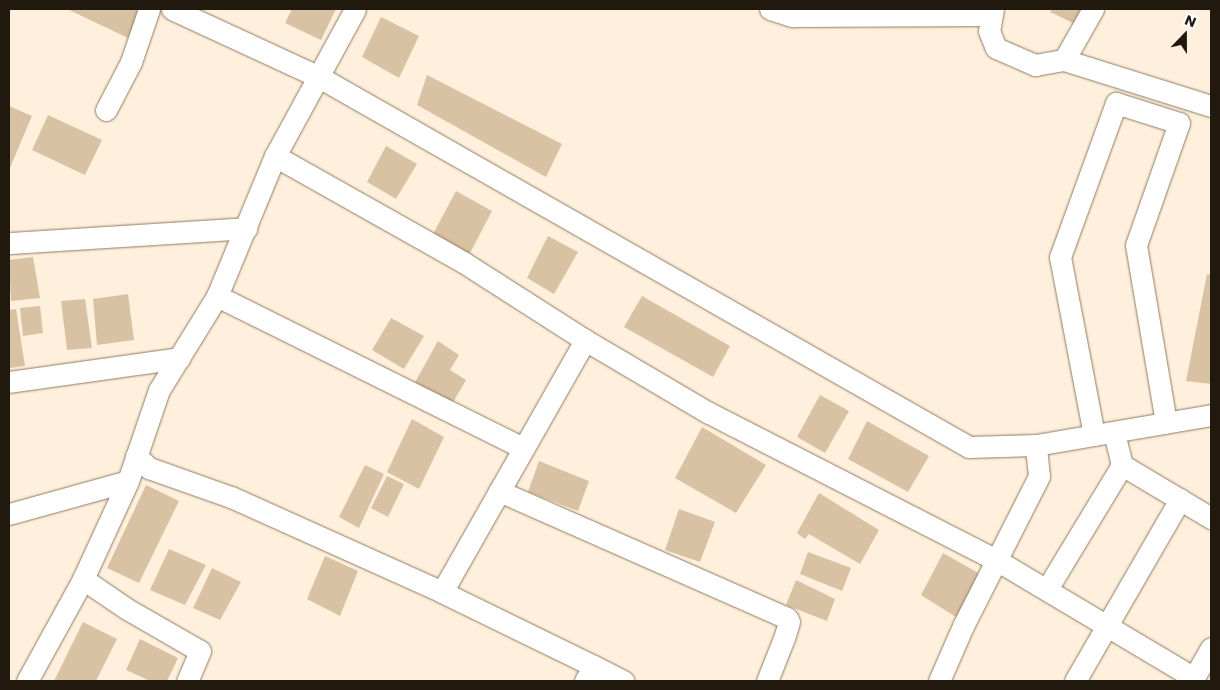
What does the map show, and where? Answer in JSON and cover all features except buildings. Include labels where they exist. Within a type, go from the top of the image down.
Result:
[{"type":"street","points":[[106,110],[131,62],[149,9]]},
{"type":"street","points":[[172,9],[319,77],[969,447],[1036,444],[1211,415]]},
{"type":"street","points":[[28,681],[83,579],[128,481],[159,390],[217,296],[247,228],[275,156],[355,9]]},
{"type":"street","points":[[770,9],[792,16],[992,12],[990,30],[996,48],[1034,65],[1064,60],[1211,106]]},
{"type":"street","points":[[1064,60],[1094,9]]},
{"type":"street","points":[[1094,435],[1060,257],[1116,104],[1179,124],[1136,245],[1166,422]]},
{"type":"street","points":[[275,156],[463,262],[586,340],[708,413],[998,561],[1193,679],[1211,648]]},
{"type":"street","points":[[9,243],[247,228]]},
{"type":"street","points":[[217,296],[523,448]]},
{"type":"street","points":[[442,592],[586,340]]},
{"type":"street","points":[[9,382],[179,358]]},
{"type":"street","points":[[1047,589],[1122,465],[1114,432]]},
{"type":"street","points":[[940,681],[963,626],[998,561],[1039,476],[1036,444]]},
{"type":"street","points":[[136,456],[148,468],[231,497],[442,592],[589,673],[623,681]]},
{"type":"street","points":[[1122,465],[1211,518]]},
{"type":"street","points":[[9,514],[128,481]]},
{"type":"street","points":[[499,491],[787,618],[789,622],[784,638],[767,681]]},
{"type":"street","points":[[1075,681],[1180,499]]},
{"type":"street","points":[[83,579],[127,609],[200,651],[187,681]]}]
